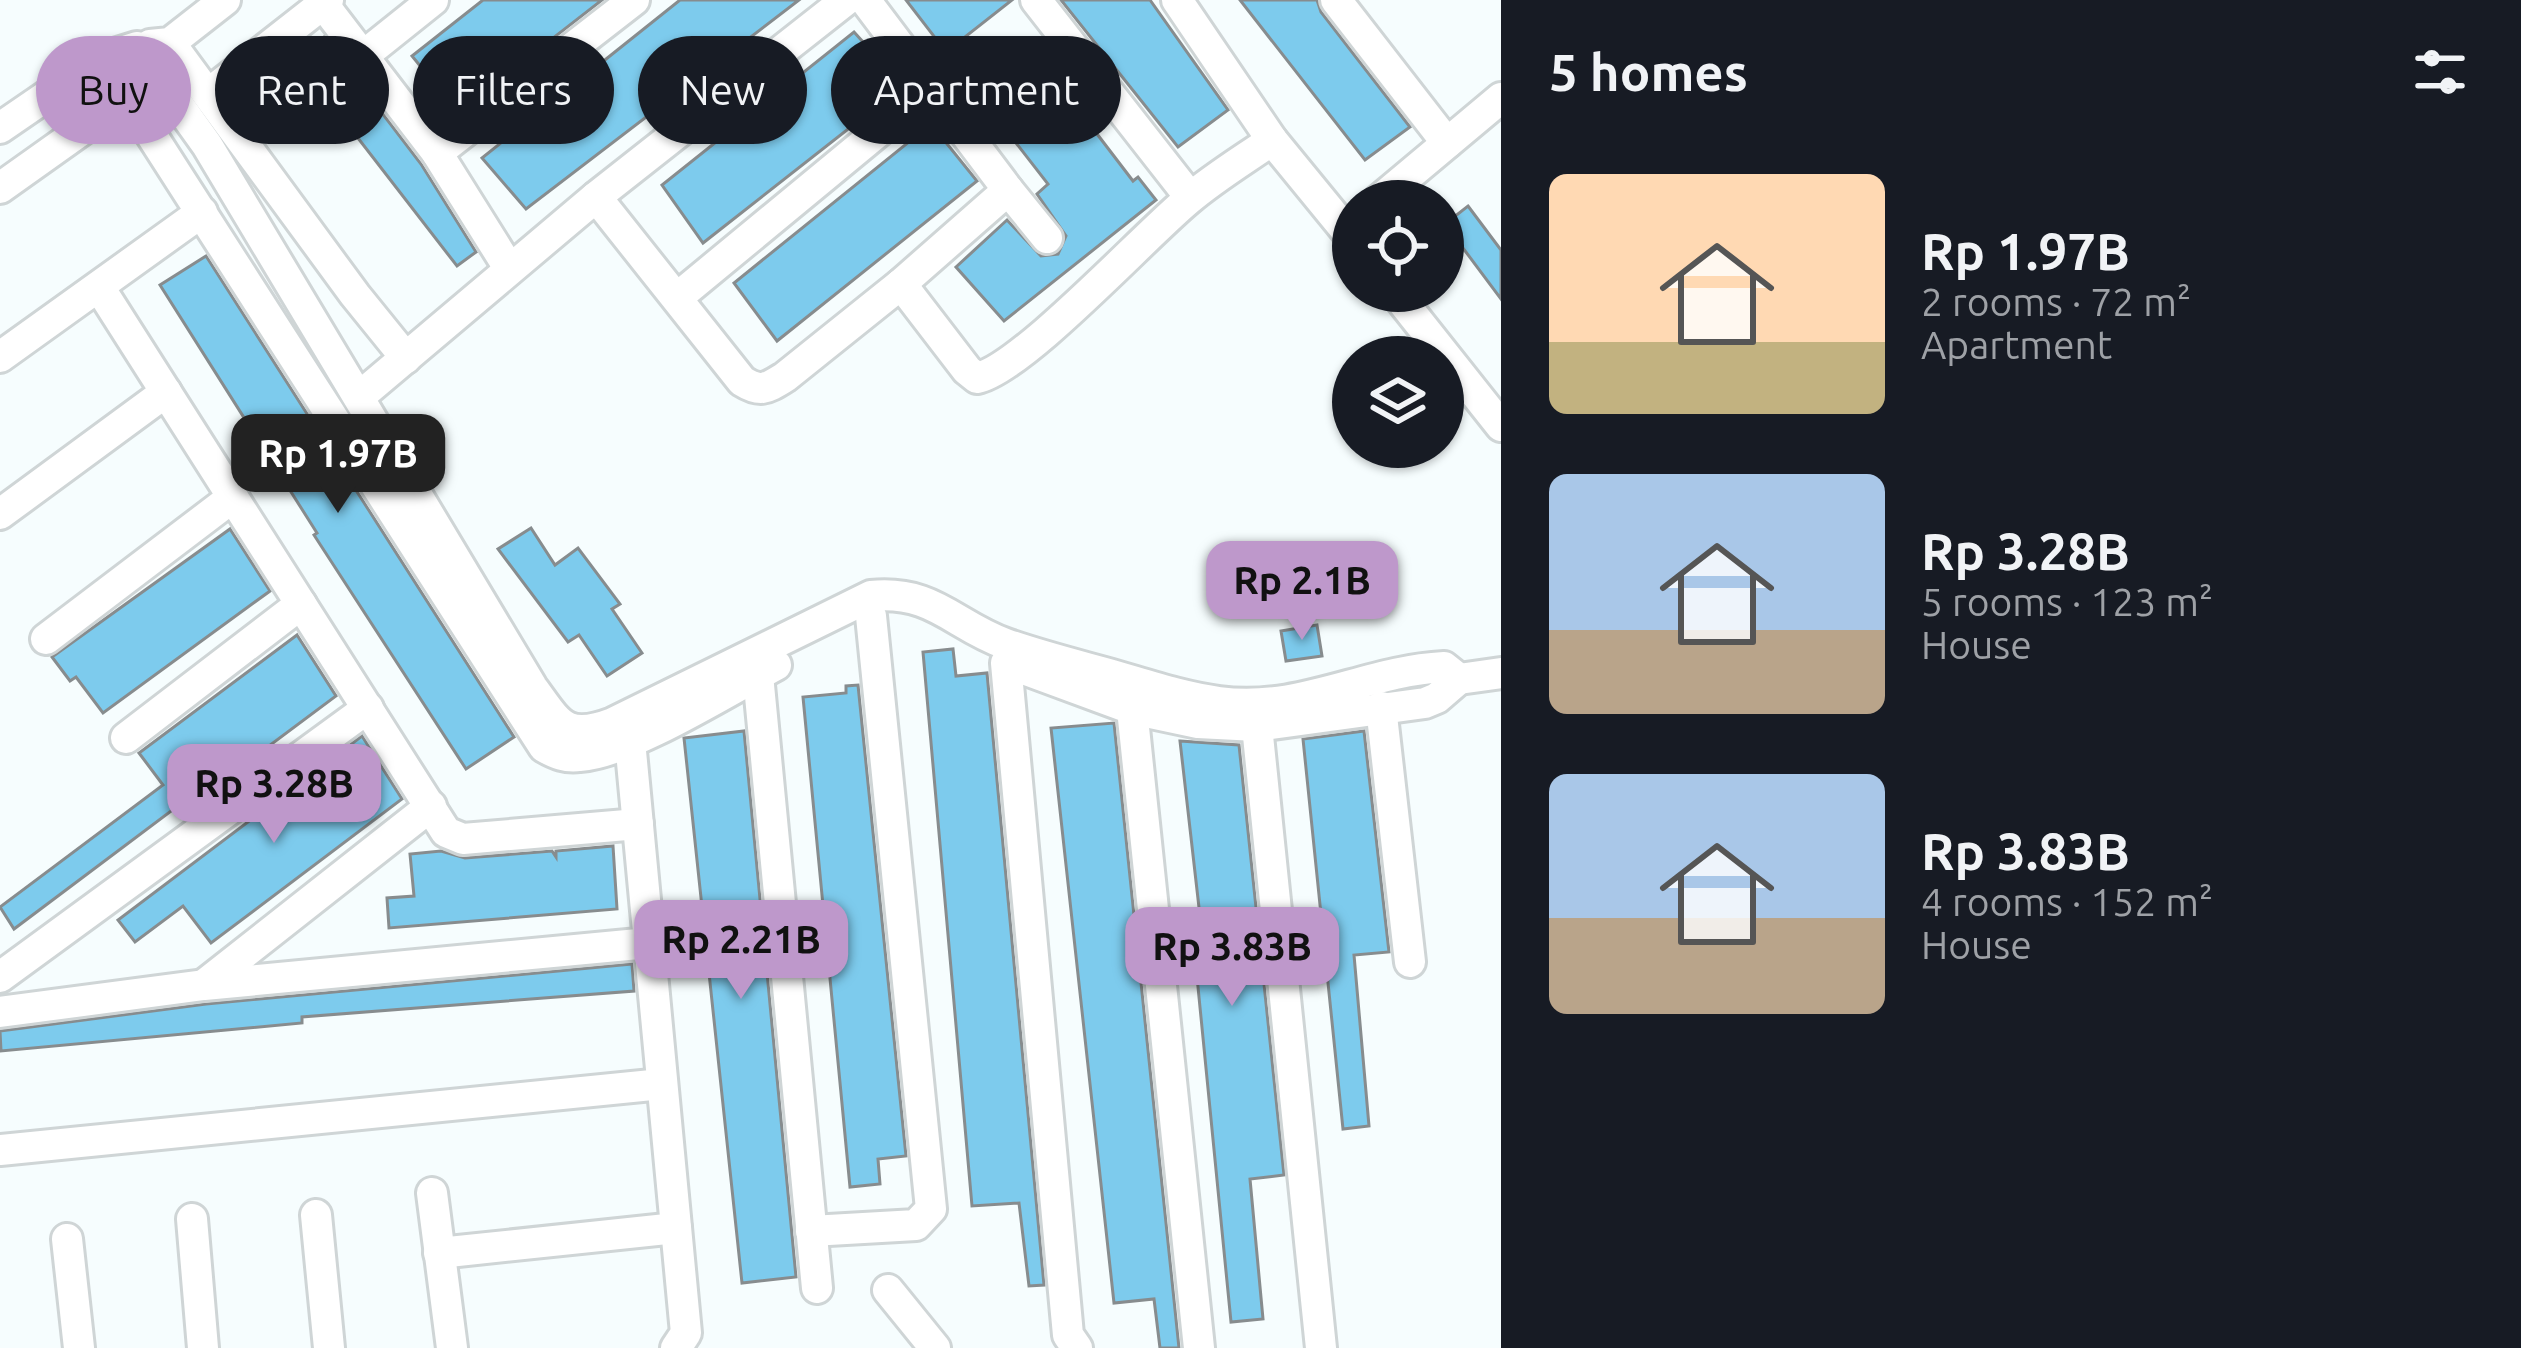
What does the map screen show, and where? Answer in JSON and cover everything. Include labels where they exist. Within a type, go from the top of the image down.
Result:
[{"type":"street","points":[[179,36],[225,0]]},
{"type":"street","points":[[388,36],[433,0]]},
{"type":"street","points":[[437,153],[634,0]]},
{"type":"street","points":[[359,397],[596,197],[846,0]]},
{"type":"street","points":[[865,0],[892,36]]},
{"type":"street","points":[[1036,0],[1190,197]]},
{"type":"street","points":[[1177,0],[1272,140],[1332,209]]},
{"type":"street","points":[[1336,0],[1447,143]]},
{"type":"street","points":[[208,94],[325,2],[349,36]]},
{"type":"street","points":[[191,71],[406,358]]},
{"type":"street","points":[[389,90],[437,153],[509,268]]},
{"type":"street","points":[[1403,180],[1501,98]]},
{"type":"street","points":[[0,128],[36,103]]},
{"type":"street","points":[[191,124],[532,687],[554,718],[571,730],[594,730],[613,723],[871,596],[900,593],[932,604],[999,642],[1217,702],[1268,706],[1336,693],[1414,669],[1444,667],[1459,679]]},
{"type":"street","points":[[901,284],[967,370],[977,378],[990,375],[1025,349],[1190,197],[1272,140]]},
{"type":"street","points":[[0,188],[62,144]]},
{"type":"street","points":[[158,144],[544,747],[556,754],[586,756],[630,741],[871,616],[901,614],[1006,663],[1168,720],[1257,727],[1425,703],[1459,679],[1501,673]]},
{"type":"street","points":[[678,298],[864,144]]},
{"type":"street","points":[[973,144],[1047,238]]},
{"type":"street","points":[[596,197],[742,381],[755,390],[766,389],[901,284],[1008,190]]},
{"type":"street","points":[[0,357],[202,212]]},
{"type":"street","points":[[99,287],[446,832],[458,839],[638,824]]},
{"type":"street","points":[[1411,312],[1501,427]]},
{"type":"street","points":[[0,514],[166,392]]},
{"type":"street","points":[[46,639],[233,497]]},
{"type":"street","points":[[126,738],[301,604]]},
{"type":"street","points":[[812,1231],[916,1225],[931,1209],[871,616]]},
{"type":"street","points":[[1006,663],[1068,1335],[1077,1348]]},
{"type":"street","points":[[758,675],[817,1288]]},
{"type":"street","points":[[1381,707],[1410,962]]},
{"type":"street","points":[[0,977],[368,708]]},
{"type":"street","points":[[1132,709],[1199,1348]]},
{"type":"street","points":[[1257,727],[1321,1348]]},
{"type":"street","points":[[630,741],[686,1333],[676,1348]]},
{"type":"street","points":[[204,985],[431,806]]},
{"type":"street","points":[[0,1012],[204,985],[650,944]]},
{"type":"street","points":[[0,1150],[662,1084]]},
{"type":"street","points":[[432,1193],[452,1348]]},
{"type":"street","points":[[316,1215],[329,1348]]},
{"type":"street","points":[[192,1219],[203,1348]]},
{"type":"street","points":[[440,1253],[676,1228]]},
{"type":"street","points":[[68,1239],[79,1348]]},
{"type":"street","points":[[888,1290],[935,1348]]},
{"type":"building","points":[[483,0],[602,0],[556,36],[437,36]]},
{"type":"building","points":[[680,0],[799,0],[752,36],[638,36],[638,123],[614,142],[614,53]]},
{"type":"building","points":[[906,0],[1012,0],[966,36],[934,36]]},
{"type":"building","points":[[1061,0],[1150,0],[1228,110],[1178,147],[1121,75],[1121,36],[1090,36]]},
{"type":"building","points":[[1240,0],[1317,0],[1321,12],[1410,127],[1365,160]]},
{"type":"building","points":[[831,50],[831,143],[703,243],[662,185],[713,144],[807,144],[807,69]]},
{"type":"building","points":[[389,122],[476,252],[457,266],[363,144],[389,144]]},
{"type":"building","points":[[500,144],[611,144],[526,209],[482,158]]},
{"type":"building","points":[[906,144],[947,144],[977,181],[777,341],[734,283]]},
{"type":"building","points":[[1017,144],[1105,144],[1133,181],[1138,177],[1156,200],[1004,321],[956,267],[1007,220],[1041,256],[1058,254],[1066,236],[1037,194],[1048,184]]},
{"type":"building","points":[[1468,206],[1501,250],[1501,299],[1464,249],[1464,209]]},
{"type":"building","points":[[206,256],[514,737],[466,769],[160,285]]},
{"type":"building","points":[[531,528],[555,565],[578,548],[620,604],[612,609],[642,653],[607,676],[579,635],[568,642],[498,549]]},
{"type":"building","points":[[230,529],[270,591],[103,713],[76,677],[70,681],[52,657]]},
{"type":"building","points":[[1317,625],[1322,656],[1286,661],[1281,631]]},
{"type":"building","points":[[297,635],[336,696],[187,807],[183,802],[14,929],[0,907],[163,785],[139,753]]},
{"type":"building","points":[[953,649],[956,676],[987,673],[1044,1285],[1029,1286],[1019,1203],[972,1206],[923,652]]},
{"type":"building","points":[[858,685],[906,1156],[878,1159],[880,1184],[850,1187],[803,697],[846,693],[846,686]]},
{"type":"building","points":[[1114,723],[1179,1348],[1160,1348],[1154,1299],[1114,1303],[1051,728]]},
{"type":"building","points":[[744,731],[796,1277],[742,1283],[684,738]]},
{"type":"building","points":[[1364,731],[1389,952],[1354,955],[1369,1126],[1343,1129],[1303,739]]},
{"type":"building","points":[[362,736],[402,799],[211,943],[183,906],[135,942],[118,920]]},
{"type":"building","points":[[1180,741],[1239,745],[1284,1175],[1250,1179],[1263,1319],[1231,1322],[1192,926],[1201,925]]},
{"type":"building","points":[[613,846],[617,909],[389,928],[387,898],[414,896],[410,854],[441,851],[465,858],[552,851],[556,857],[556,851]]},
{"type":"building","points":[[632,964],[634,991],[302,1017],[302,1023],[1,1051],[0,1031],[206,1004]]}]
